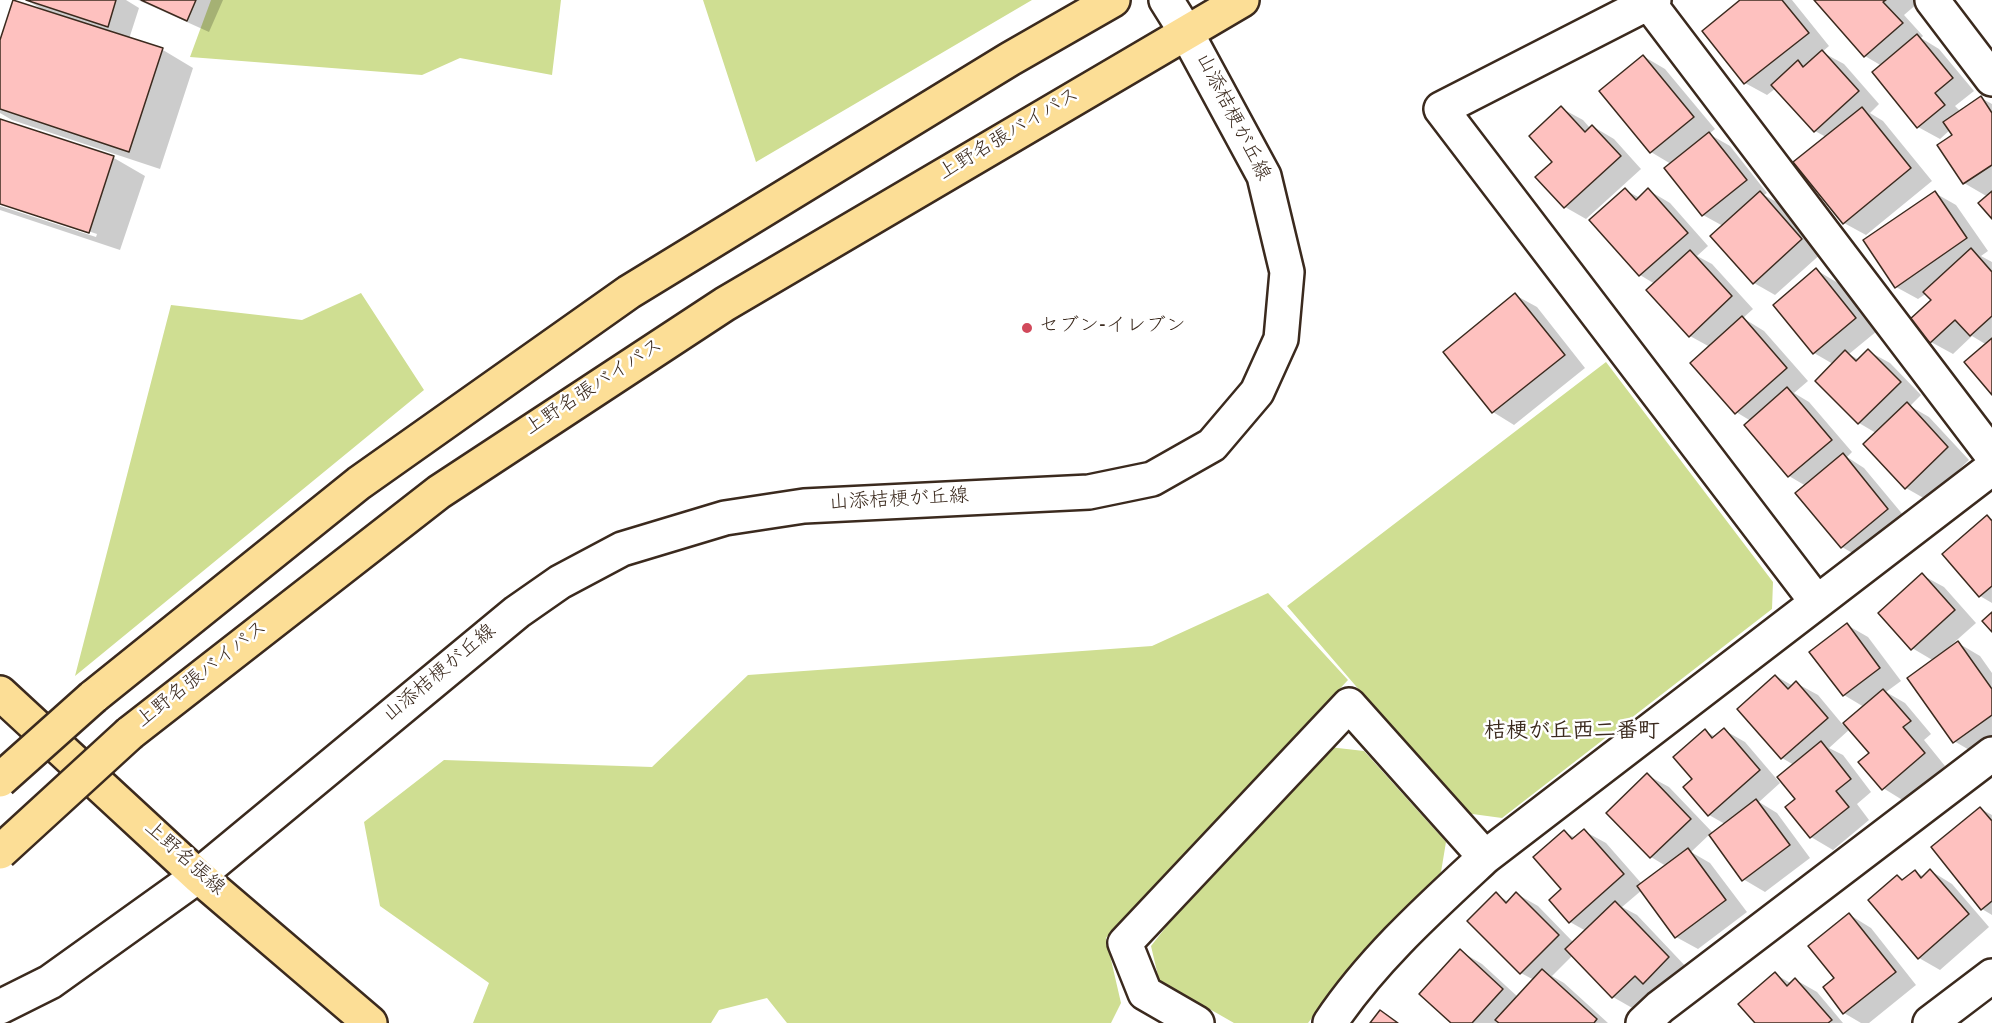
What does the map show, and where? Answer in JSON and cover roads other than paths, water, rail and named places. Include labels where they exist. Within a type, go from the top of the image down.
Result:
[{"type":"main road","points":[[0,780],[93,697],[359,483],[629,292],[1010,58],[1113,0]]},
{"type":"main road","name":"上野名張バイパス","points":[[0,852],[129,733],[449,486],[725,304],[1242,0]]},
{"type":"main road","name":"上野名張線","points":[[0,693],[198,876],[370,1023]]},
{"type":"street","name":"山添桔梗が丘線","points":[[0,1007],[50,982],[198,876],[517,612],[560,582],[622,549],[725,518],[804,506],[1089,492],[1152,479],[1212,445],[1257,392],[1281,339],[1287,272],[1264,176],[1186,32],[1166,0]]},
{"type":"street","points":[[1932,0],[1992,79]]},
{"type":"street","points":[[1816,601],[1440,109],[1651,1],[1992,455]]},
{"type":"street","points":[[1330,1023],[1376,964],[1485,857],[1992,468]]},
{"type":"street","points":[[1197,1023],[1145,993],[1125,943],[1349,705],[1485,857]]},
{"type":"street","points":[[1643,1023],[1660,1007],[1992,754]]},
{"type":"street","points":[[1930,1023],[1992,976]]},
{"type":"place","name":"セブン-イレブン","points":[[1027,328]]},
{"type":"district","name":"桔梗が丘西二番町","points":[[1572,734]]}]
